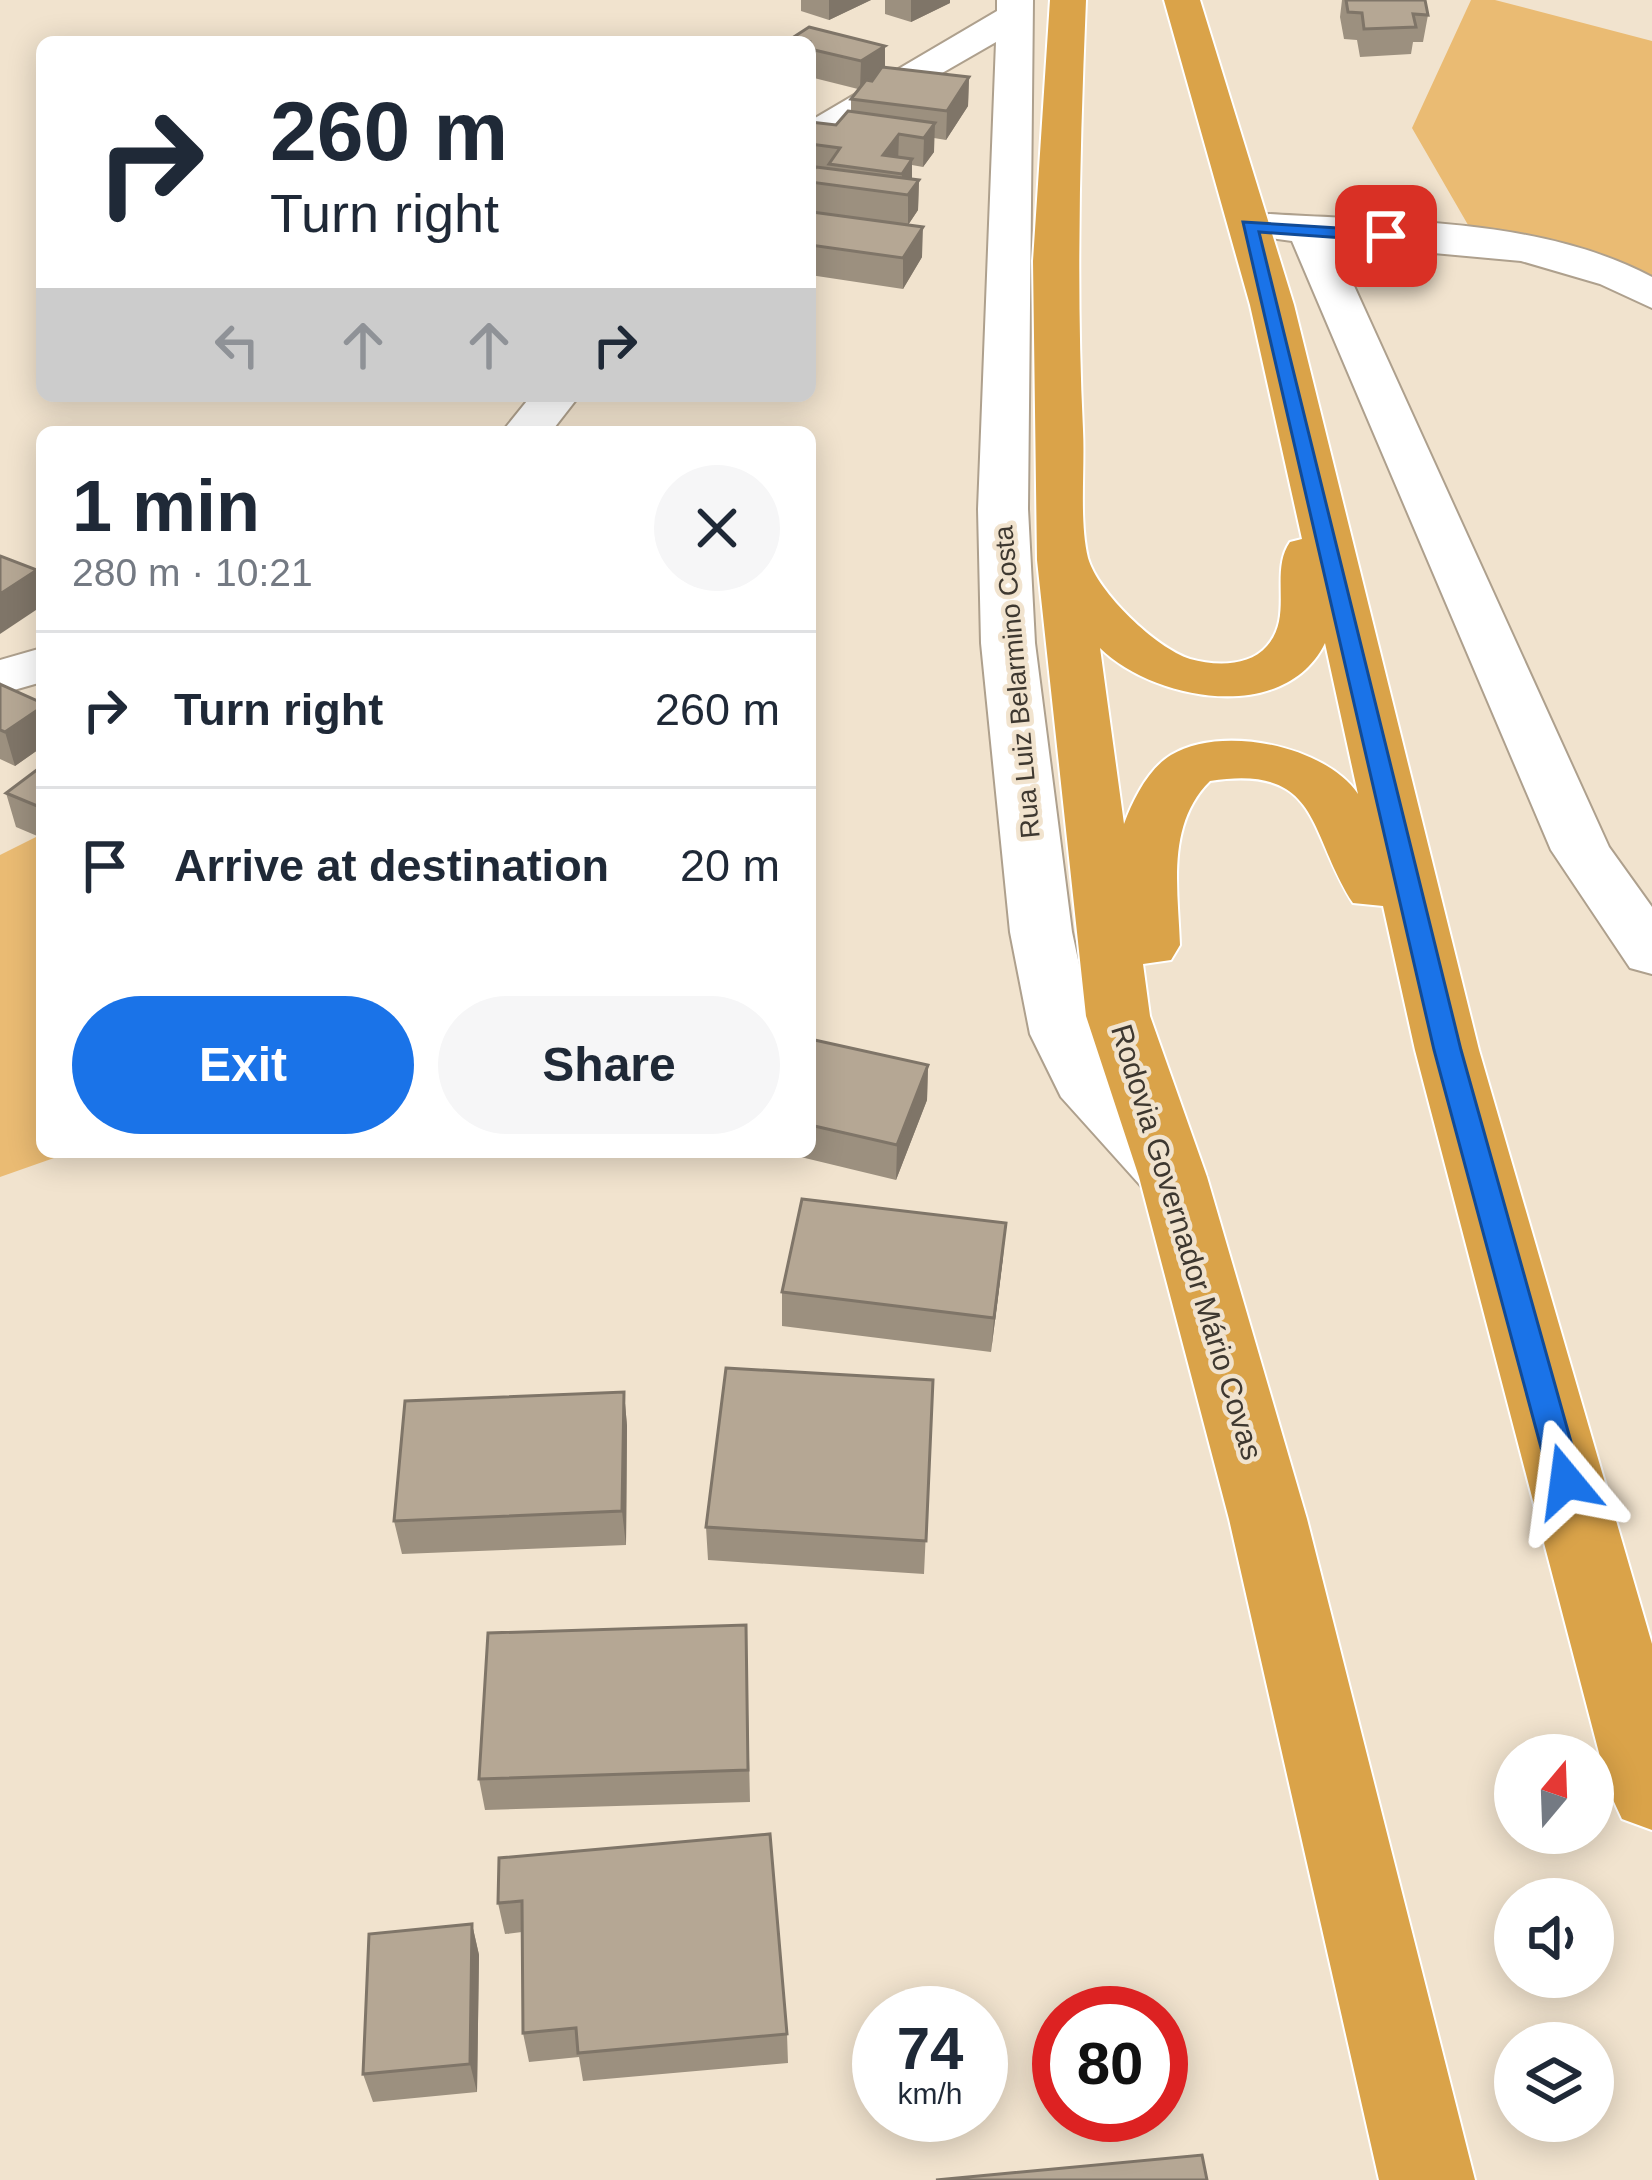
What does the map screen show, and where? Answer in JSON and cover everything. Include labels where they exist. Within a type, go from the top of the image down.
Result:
[{"type":"highway","name":"Rodovia Governador Mário Covas","points":[[1068,0],[1054,261],[1063,560],[1118,1016],[1173,1177],[1268,1519],[1427,2180]]},
{"type":"highway","points":[[1182,0],[1273,305],[1315,503],[1447,1050],[1652,1791]]},
{"type":"highway","points":[[1063,560],[1109,625],[1154,664],[1200,677],[1257,676],[1284,664],[1305,629],[1308,536],[1315,503]]},
{"type":"highway","points":[[1118,1016],[1141,994],[1149,958],[1146,874],[1158,802],[1192,766],[1264,760],[1298,770],[1338,800],[1386,927],[1447,1050]]},
{"type":"street","points":[[816,133],[1014,8]]},
{"type":"street","name":"Rua Luiz Belarmino Costa","points":[[1014,8],[1003,509],[1008,643],[1041,932],[1062,1034],[1084,1081],[1173,1177]]},
{"type":"street","points":[[1249,226],[1531,252],[1593,269],[1652,295]]},
{"type":"street","points":[[1308,230],[1581,850],[1652,953]]},
{"type":"street","points":[[531,426],[551,402]]},
{"type":"street","points":[[0,679],[36,666]]},
{"type":"shaded area","points":[[1471,0],[1495,0],[1652,41],[1652,284],[1475,237],[1412,128]]},
{"type":"shaded area","points":[[36,837],[36,1158],[54,1158],[0,1177],[0,855]]},
{"type":"building","points":[[1346,0],[1425,0],[1428,15],[1413,14],[1416,27],[1364,29],[1362,13],[1348,12]]},
{"type":"building","points":[[809,27],[885,46],[861,61],[816,50],[816,36],[795,36]]},
{"type":"building","points":[[882,67],[969,77],[947,111],[851,99]]},
{"type":"building","points":[[848,111],[935,123],[924,138],[899,134],[883,155],[912,159],[902,174],[829,164],[840,148],[816,145],[816,123],[836,125]]},
{"type":"building","points":[[816,167],[919,180],[908,195],[816,183]]},
{"type":"building","points":[[816,213],[923,227],[903,258],[816,246]]},
{"type":"building","points":[[0,556],[36,570],[36,571],[0,594]]},
{"type":"building","points":[[0,684],[36,700],[36,711],[5,732],[0,730]]},
{"type":"building","points":[[36,770],[36,806],[6,793]]},
{"type":"building","points":[[816,1040],[928,1065],[897,1145],[816,1126]]},
{"type":"building","points":[[802,1199],[1006,1223],[994,1318],[782,1292]]},
{"type":"building","points":[[726,1368],[933,1380],[926,1541],[706,1527]]},
{"type":"building","points":[[624,1392],[622,1511],[394,1521],[405,1401]]},
{"type":"building","points":[[746,1625],[748,1770],[479,1779],[488,1633]]},
{"type":"building","points":[[770,1834],[787,2034],[578,2053],[576,2028],[523,2033],[522,1901],[498,1903],[499,1858]]},
{"type":"building","points":[[472,1924],[470,2064],[363,2074],[369,1934]]},
{"type":"building","points":[[1202,2155],[1207,2180],[936,2180]]},
{"type":"route","points":[[1386,236],[1249,226],[1273,305],[1315,503],[1447,1050],[1566,1481]]}]
